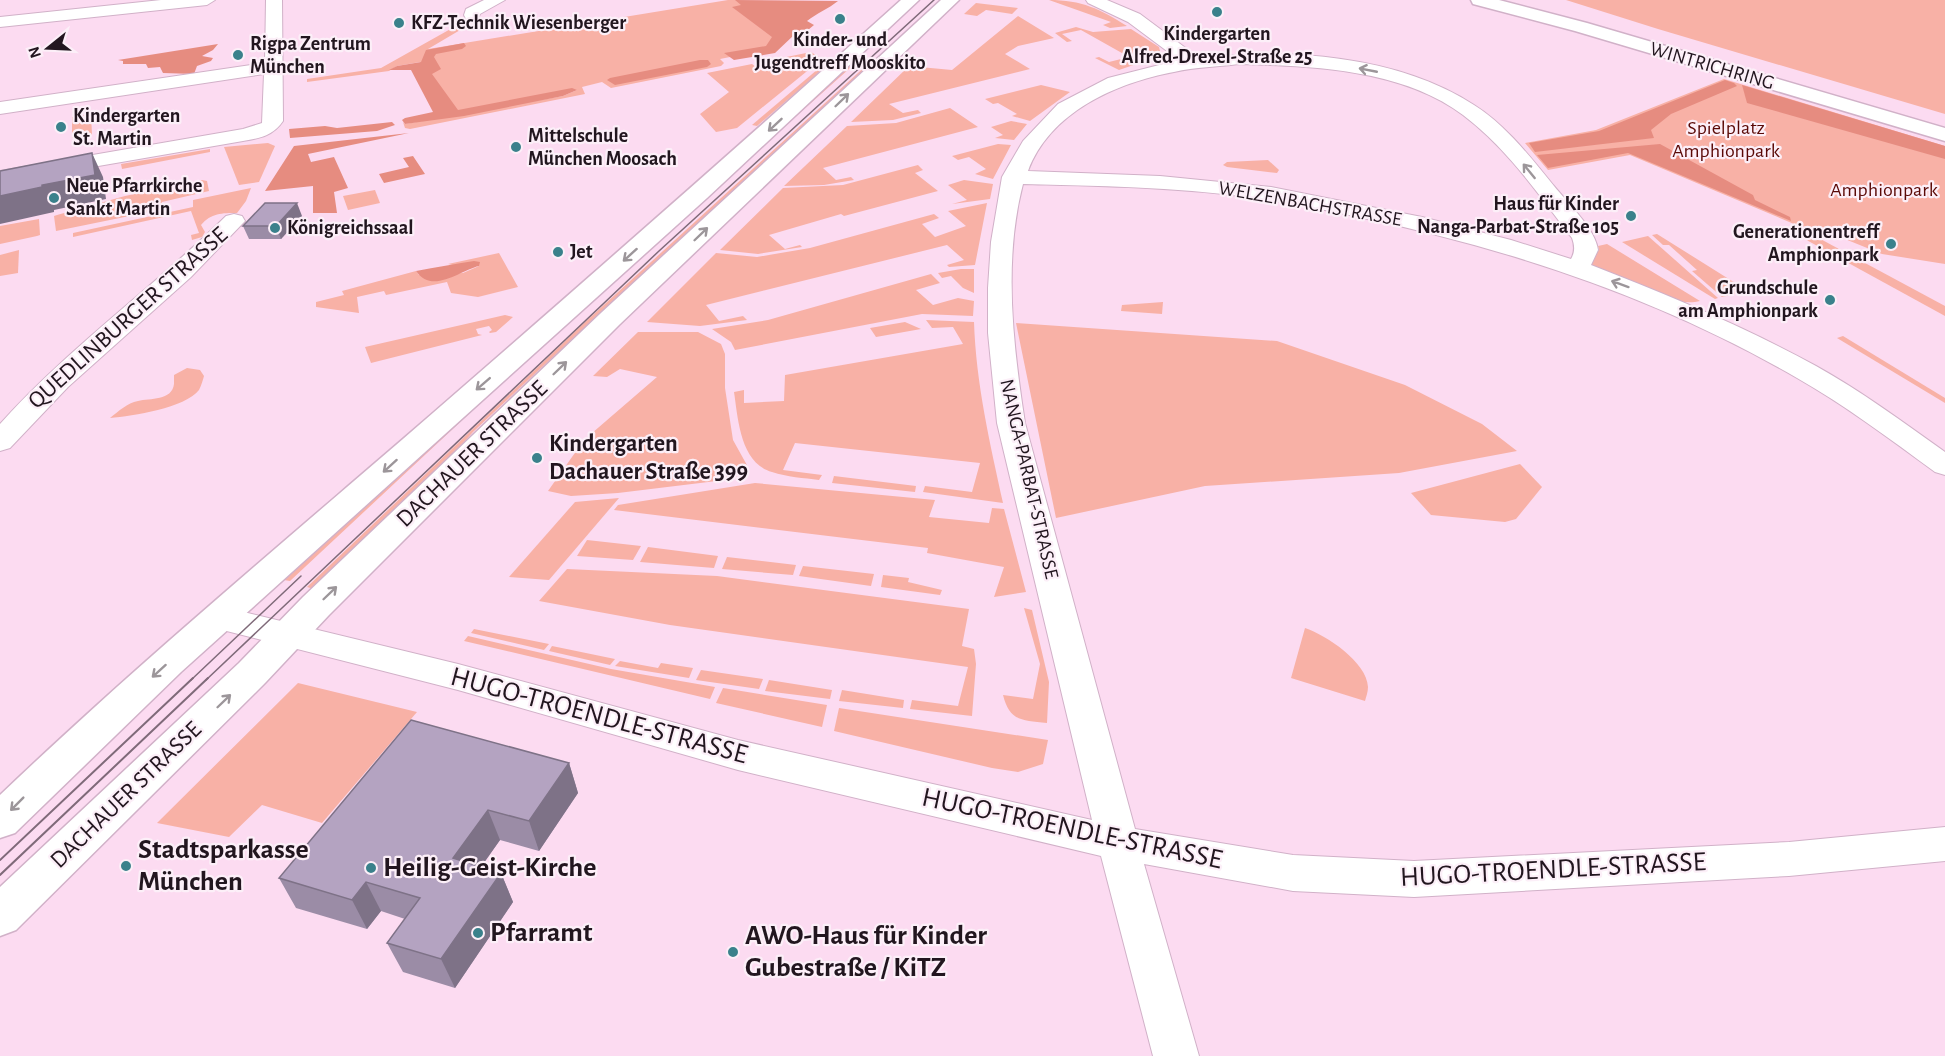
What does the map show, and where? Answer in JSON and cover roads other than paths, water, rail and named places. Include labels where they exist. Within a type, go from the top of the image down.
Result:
[{"type":"main road","name":"DACHAUER STRASSE","points":[[0,821],[90,734],[759,140],[911,0]]},
{"type":"main road","name":"DACHAUER STRASSE","points":[[0,916],[610,319],[951,0]]},
{"type":"main road","name":"WINTRICHRING","points":[[1479,0],[1604,34],[1945,135]]},
{"type":"main road","name":"WINTRICHRING","points":[[1530,0],[1945,124]]},
{"type":"street","points":[[0,22],[207,0]]},
{"type":"street","points":[[0,177],[243,135],[269,127],[273,121],[273,0]]},
{"type":"street","points":[[472,15],[472,12],[497,0]]},
{"type":"street","points":[[1094,0],[1134,18],[1193,62]]},
{"type":"street","name":"NANGA-PARBAT-STRASSE","points":[[1176,1056],[1119,843],[1010,413],[999,320],[1000,268],[1006,206],[1013,177],[1030,144],[1043,128],[1089,94],[1125,77],[1193,62],[1285,60],[1342,65],[1413,82],[1443,95],[1468,110],[1499,138],[1583,237],[1588,247],[1587,254],[1577,268]]},
{"type":"street","points":[[0,108],[272,67]]},
{"type":"street","name":"WELZENBACHSTRASSE","points":[[1013,177],[1147,181],[1250,190],[1425,224],[1577,268],[1664,300],[1795,365],[1873,414],[1945,466]]},
{"type":"street","name":"QUEDLINBURGER STRASSE","points":[[0,442],[24,413],[99,342],[186,269],[234,221]]},
{"type":"street","name":"HUGO-TROENDLE-STRASSE","points":[[219,618],[458,677],[738,755],[1119,843],[1293,873],[1413,879],[1789,859],[1945,844]]},
{"type":"tram line","points":[[206,680],[659,251],[934,0]]},
{"type":"tram line","points":[[191,680],[301,576]]},
{"type":"tram line","points":[[0,860],[193,678]]},
{"type":"tram line","points":[[0,875],[208,678]]},
{"type":"place","name":"Kindergarten Alfred-Drexel-Straße 25","points":[[1217,12]]},
{"type":"place","name":"Kinder- und Jugendtreff Mooskito","points":[[840,19]]},
{"type":"place","name":"KFZ-Technik Wiesenberger","points":[[399,23]]},
{"type":"place","name":"Rigpa Zentrum München","points":[[238,55]]},
{"type":"place","name":"Kindergarten St. Martin","points":[[61,127]]},
{"type":"place","name":"Mittelschule München Moosach","points":[[516,147]]},
{"type":"place","name":"Neue Pfarrkirche Sankt Martin","points":[[54,198]]},
{"type":"place","name":"Haus für Kinder Nanga-Parbat-Straße 105","points":[[1631,216]]},
{"type":"place","name":"Königreichssaal","points":[[275,228]]},
{"type":"place","name":"Generationentreff Amphionpark","points":[[1891,244]]},
{"type":"place","name":"Jet","points":[[558,252]]},
{"type":"place","name":"Grundschule am Amphionpark","points":[[1830,300]]},
{"type":"place","name":"Kindergarten Dachauer Straße 399","points":[[537,458]]},
{"type":"place","name":"Stadtsparkasse München","points":[[126,866]]},
{"type":"place","name":"Heilig-Geist-Kirche","points":[[371,868]]},
{"type":"place","name":"Pfarramt","points":[[478,933]]},
{"type":"place","name":"AWO-Haus für Kinder Gubestraße / KiTZ","points":[[733,952]]},
{"type":"park label","name":"Spielplatz Amphionpark","points":[[1726,140]]},
{"type":"park label","name":"Amphionpark","points":[[1884,190]]}]
